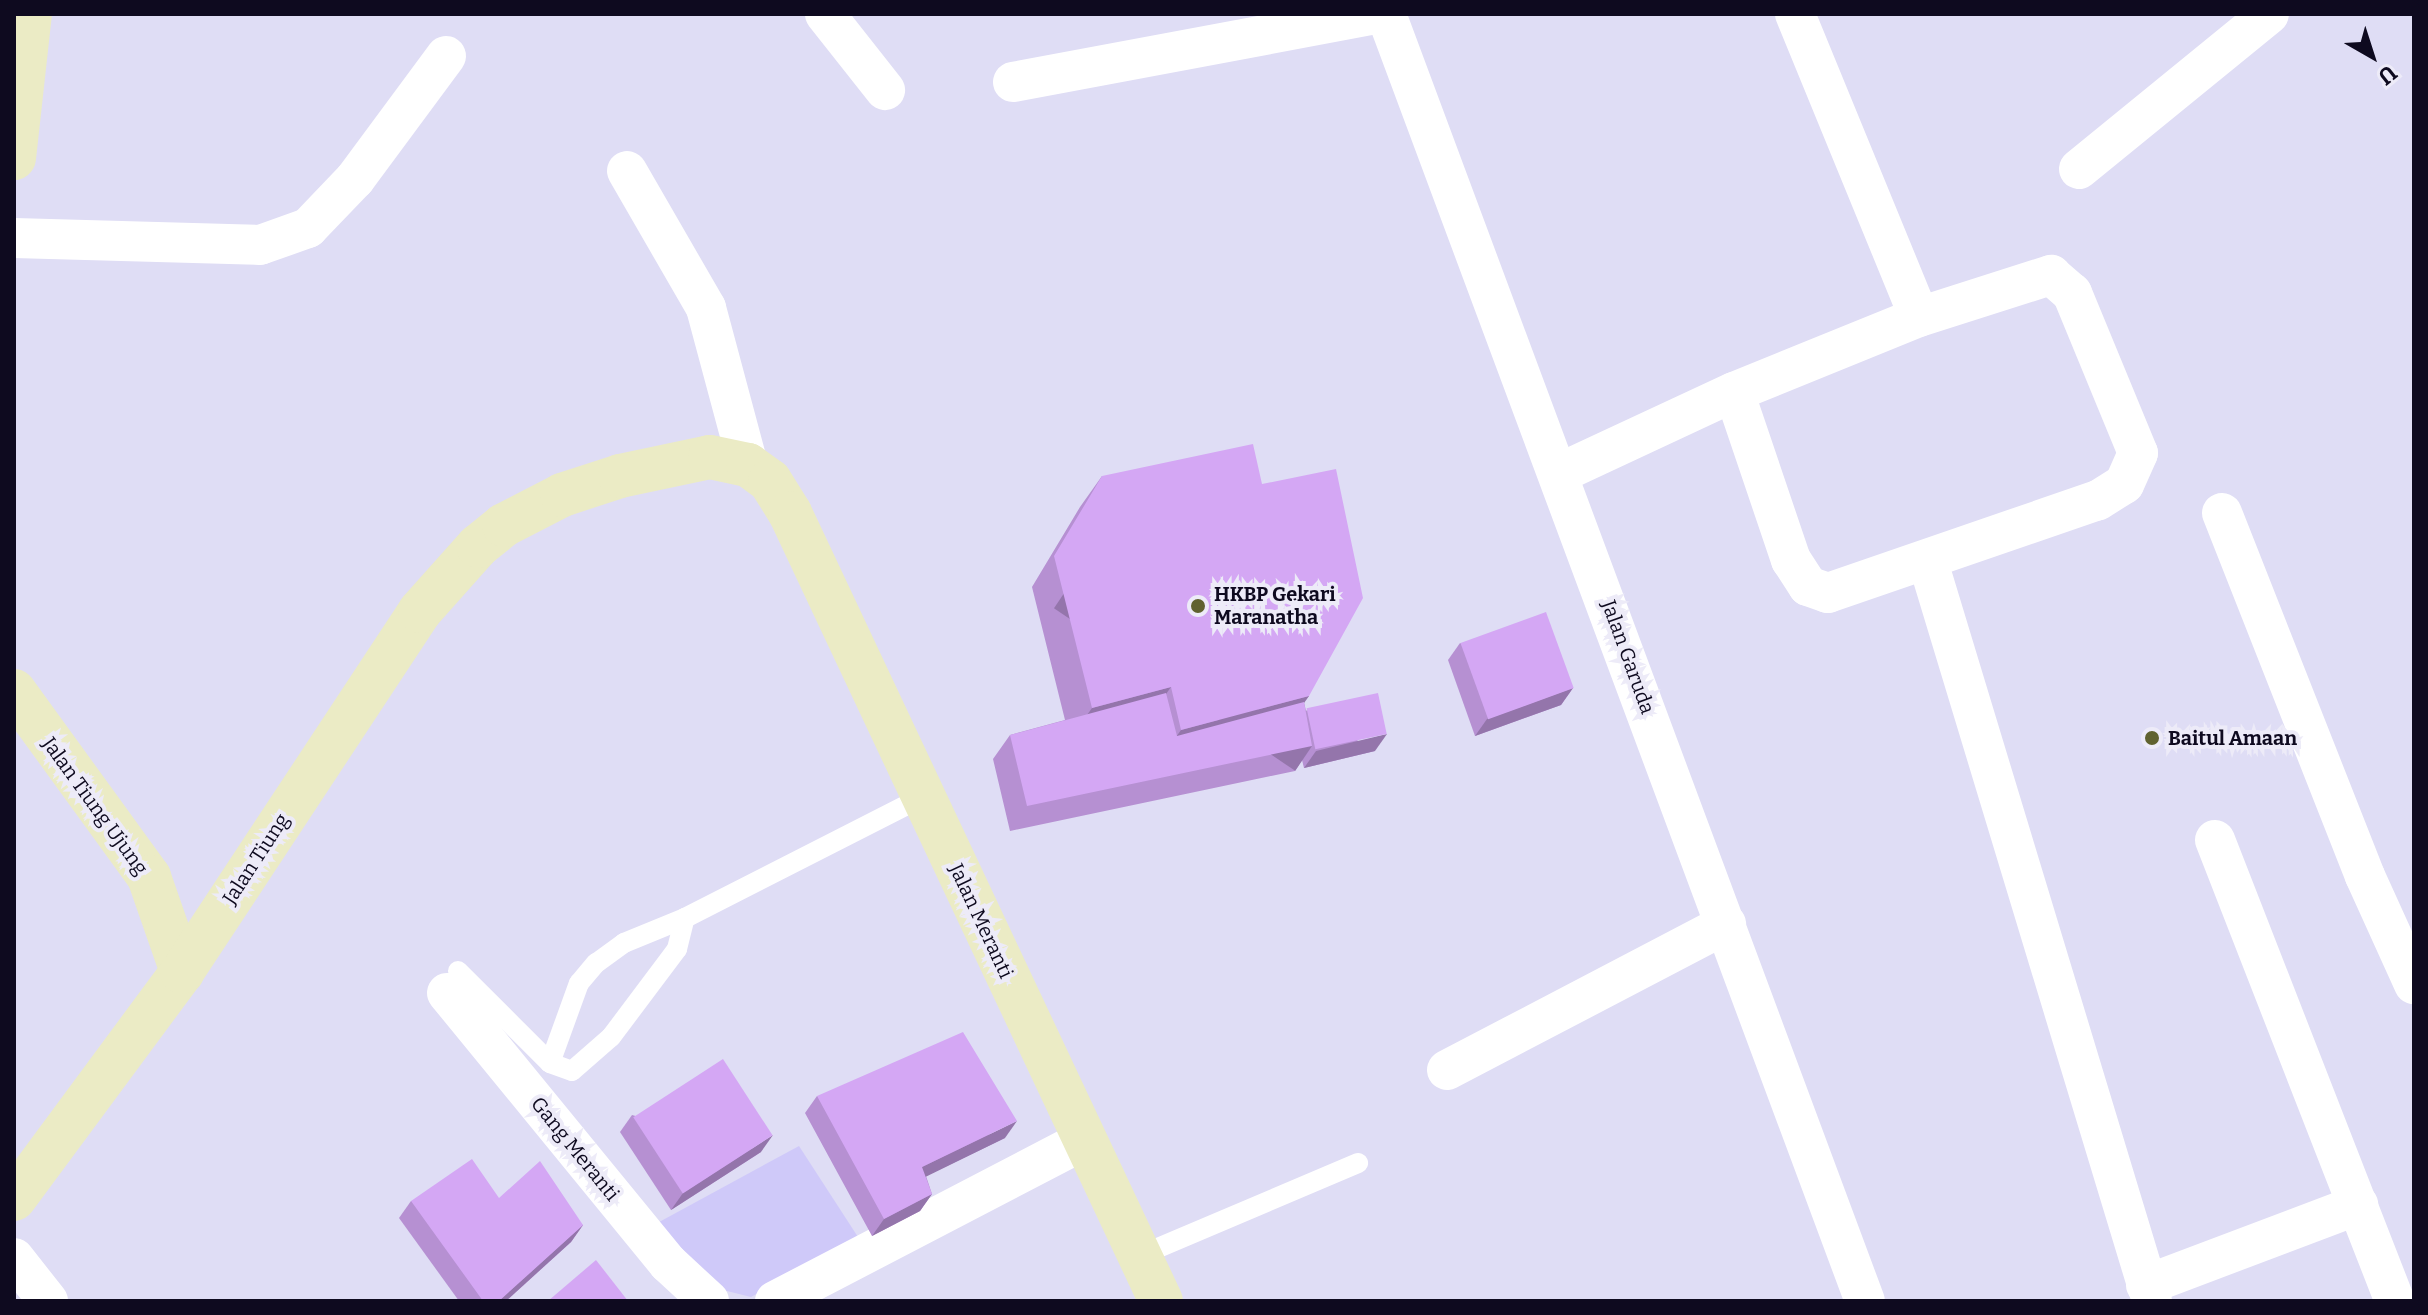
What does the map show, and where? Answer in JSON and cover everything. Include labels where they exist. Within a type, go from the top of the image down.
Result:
[{"type":"street","points":[[14,158],[30,14]]},
{"type":"street","points":[[825,14],[885,90]]},
{"type":"street","points":[[1013,82],[1377,14]]},
{"type":"street","name":"Jalan Garuda","points":[[1386,14],[1560,473],[1865,1301]]},
{"type":"street","points":[[1795,14],[1919,317]]},
{"type":"street","points":[[2079,169],[2269,14]]},
{"type":"street","points":[[14,238],[260,245],[308,228],[355,179],[446,56]]},
{"type":"street","points":[[627,171],[706,308],[748,465]]},
{"type":"street","points":[[1560,473],[1734,392],[1919,317],[2051,275],[2072,293],[2138,453],[2132,474],[2112,493],[1928,562],[1828,593],[1808,586],[1791,560],[1734,392]]},
{"type":"street","name":"Jalan Tiung","points":[[14,1199],[182,972],[420,611],[504,525],[562,495],[620,476],[710,457],[748,465]]},
{"type":"street","name":"Jalan Meranti","points":[[748,465],[770,481],[802,541],[1161,1301]]},
{"type":"street","points":[[2222,513],[2365,876],[2414,984]]},
{"type":"street","points":[[1928,562],[2149,1293],[2358,1205]]},
{"type":"street","name":"Jalan Tiung Ujung","points":[[14,691],[149,877],[182,972]]},
{"type":"street","points":[[2215,840],[2395,1301]]},
{"type":"street","points":[[1447,1070],[1726,924]]},
{"type":"street","name":"Gang Meranti","points":[[461,991],[668,1263],[709,1301]]},
{"type":"street","points":[[775,1301],[1084,1140]]},
{"type":"street","points":[[14,1258],[48,1301]]},
{"type":"lane","points":[[550,1063],[579,983],[596,963],[624,943],[685,918],[922,797]]},
{"type":"lane","points":[[461,991],[550,1063],[572,1071],[611,1037],[677,949],[685,918]]},
{"type":"lane","points":[[1139,1256],[1358,1163]]},
{"type":"shaded area","points":[[799,1146],[858,1237],[751,1297],[719,1289],[650,1227]]},
{"type":"building","points":[[1253,444],[1262,484],[1336,469],[1363,598],[1309,696],[1181,730],[1171,687],[1092,708],[1054,556],[1102,476]]},
{"type":"building","points":[[1546,612],[1574,688],[1488,719],[1460,643]]},
{"type":"building","points":[[1166,693],[1177,736],[1304,702],[1312,746],[1027,806],[1010,735]]},
{"type":"building","points":[[1378,693],[1387,734],[1315,749],[1307,708]]},
{"type":"building","points":[[963,1032],[1017,1121],[922,1167],[932,1194],[884,1219],[817,1096]]},
{"type":"building","points":[[723,1059],[773,1135],[683,1194],[633,1117]]},
{"type":"building","points":[[472,1159],[499,1198],[540,1161],[583,1225],[499,1301],[483,1301],[411,1201]]},
{"type":"building","points":[[596,1260],[628,1301],[548,1301]]},
{"type":"place","name":"HKBP Gekari Maranatha","points":[[1198,606]]},
{"type":"place","name":"Baitul Amaan","points":[[2152,738]]}]
